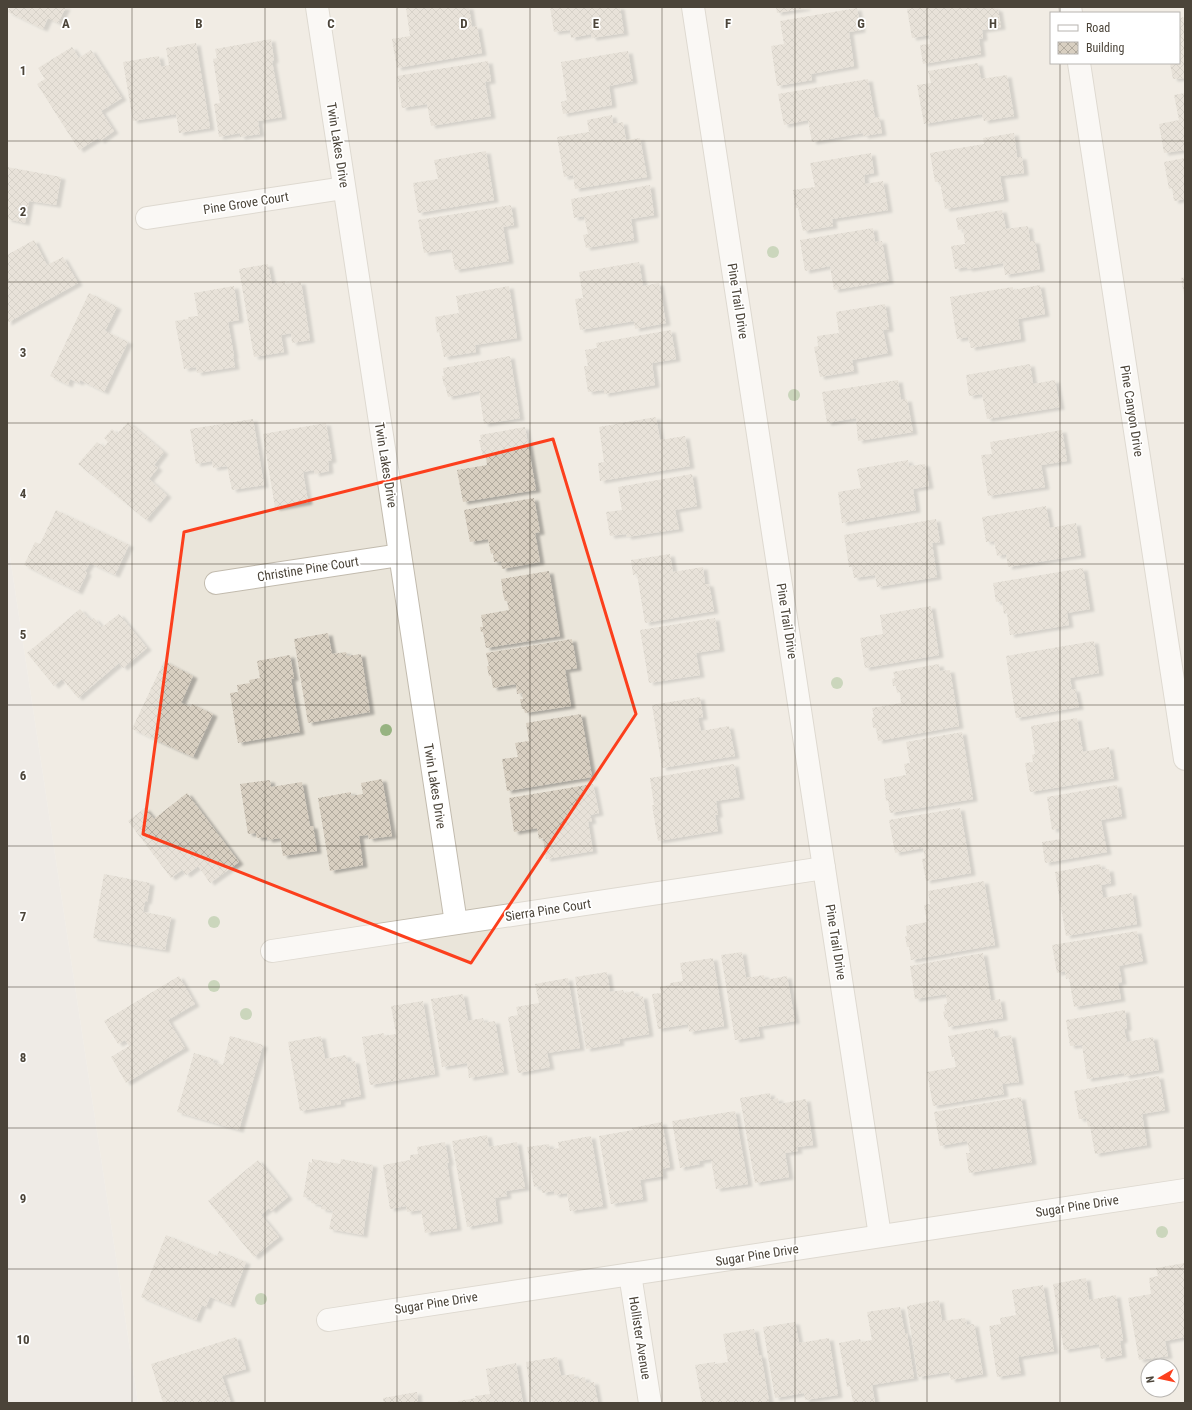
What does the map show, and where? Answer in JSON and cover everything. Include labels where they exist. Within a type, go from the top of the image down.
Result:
[{"type":"street","name":"Twin Lakes Drive","points":[[317,7],[456,924]]},
{"type":"street","name":"Pine Trail Drive","points":[[694,7],[880,1236]]},
{"type":"street","name":"Pine Canyon Drive","points":[[1079,64],[1185,759]]},
{"type":"street","name":"Pine Grove Court","points":[[147,218],[344,188]]},
{"type":"street","name":"Christine Pine Court","points":[[216,583],[400,555]]},
{"type":"street","name":"Sierra Pine Court","points":[[272,952],[824,868]]},
{"type":"street","name":"Sugar Pine Drive","points":[[328,1320],[1185,1190]]},
{"type":"street","name":"Hollister Avenue","points":[[630,1274],[650,1403]]},
{"type":"highlighted area","points":[[553,439],[636,714],[471,963],[143,834],[184,532]]},
{"type":"shaded area","points":[[7,7],[1185,7],[1185,1403],[138,1403],[7,537]]},
{"type":"shaded area","points":[[7,537],[138,1403],[7,1403]]},
{"type":"building","points":[[10,7],[66,7],[58,23],[48,18],[43,29],[8,12]]},
{"type":"building","points":[[469,7],[472,27],[477,26],[482,53],[397,68],[392,39],[410,36],[406,8]]},
{"type":"building","points":[[550,7],[620,7],[624,33],[592,38],[591,34],[571,38],[570,30],[554,32]]},
{"type":"building","points":[[776,7],[806,7],[806,8],[777,13]]},
{"type":"building","points":[[917,7],[995,7],[995,9],[998,9],[1001,27],[982,30],[983,38],[979,39],[981,54],[923,64],[920,45],[930,44],[929,35],[912,38],[907,9]]},
{"type":"building","points":[[857,8],[861,30],[849,32],[854,66],[811,74],[812,80],[777,86],[771,46],[784,44],[780,21]]},
{"type":"building","points":[[1185,17],[1185,78],[1173,79],[1170,64],[1180,64],[1180,18]]},
{"type":"building","points":[[271,39],[274,60],[272,61],[282,117],[258,121],[260,134],[240,137],[240,133],[219,137],[214,104],[220,103],[213,59],[217,58],[215,49]]},
{"type":"building","points":[[196,43],[210,128],[179,133],[176,114],[133,121],[123,62],[159,56],[161,67],[169,65],[166,48]]},
{"type":"building","points":[[72,47],[79,58],[91,50],[122,98],[101,111],[114,131],[100,141],[98,138],[79,150],[37,84],[45,79],[38,68]]},
{"type":"building","points":[[628,51],[633,81],[609,86],[612,105],[563,114],[561,102],[567,100],[561,62]]},
{"type":"building","points":[[488,61],[491,81],[485,82],[491,116],[431,126],[427,104],[402,108],[397,76]]},
{"type":"building","points":[[978,63],[981,79],[1007,75],[1014,116],[984,121],[982,114],[924,124],[917,85],[931,83],[928,71]]},
{"type":"building","points":[[868,79],[875,118],[879,117],[882,133],[864,136],[863,133],[812,142],[808,120],[784,125],[778,94]]},
{"type":"building","points":[[1185,93],[1185,150],[1164,153],[1159,124],[1179,120],[1174,95]]},
{"type":"building","points":[[612,115],[613,124],[623,122],[626,140],[640,138],[647,177],[575,189],[573,175],[564,177],[557,137],[589,132],[587,120]]},
{"type":"building","points":[[1014,133],[1017,157],[1022,157],[1024,173],[1000,176],[1004,199],[945,209],[940,182],[935,182],[930,153],[984,144],[983,138]]},
{"type":"building","points":[[486,151],[494,200],[418,213],[413,183],[438,179],[434,160]]},
{"type":"building","points":[[871,153],[874,173],[864,175],[865,184],[883,181],[888,210],[832,219],[833,226],[803,231],[798,208],[796,208],[793,190],[815,187],[810,163]]},
{"type":"building","points":[[1185,158],[1185,199],[1174,201],[1172,188],[1169,189],[1164,162]]},
{"type":"building","points":[[7,167],[61,177],[56,205],[29,201],[25,223],[7,219]]},
{"type":"building","points":[[650,185],[654,215],[631,219],[634,240],[586,248],[583,235],[588,234],[584,216],[574,218],[571,199]]},
{"type":"building","points":[[511,205],[514,225],[503,227],[509,261],[455,270],[451,249],[424,253],[418,220]]},
{"type":"building","points":[[1002,210],[1006,229],[1028,226],[1030,241],[1035,241],[1040,269],[1005,275],[1003,263],[968,269],[967,267],[955,269],[951,246],[965,244],[963,229],[958,230],[956,218]]},
{"type":"building","points":[[873,228],[875,242],[882,241],[889,281],[834,290],[830,266],[805,271],[800,240]]},
{"type":"building","points":[[34,240],[47,265],[63,257],[78,283],[7,323],[7,255]]},
{"type":"building","points":[[639,262],[643,286],[659,283],[666,323],[635,329],[634,321],[580,330],[575,299],[583,298],[579,272]]},
{"type":"building","points":[[268,264],[272,284],[285,281],[285,284],[301,282],[310,340],[292,343],[291,333],[281,335],[284,352],[254,357],[239,269]]},
{"type":"building","points":[[1185,277],[1185,295],[1184,295],[1181,278]]},
{"type":"building","points":[[1040,285],[1045,314],[1018,319],[1021,339],[971,348],[968,337],[957,339],[950,297],[1013,287],[1013,290]]},
{"type":"building","points":[[234,286],[239,320],[228,322],[235,367],[197,373],[196,367],[184,369],[175,321],[198,316],[194,293]]},
{"type":"building","points":[[509,286],[517,338],[475,345],[476,352],[444,357],[439,332],[437,333],[435,317],[459,313],[456,296]]},
{"type":"building","points":[[89,293],[117,307],[105,331],[128,342],[104,392],[80,380],[79,383],[70,379],[68,385],[50,376]]},
{"type":"building","points":[[885,304],[889,329],[883,330],[888,353],[852,360],[854,371],[820,377],[814,347],[818,346],[817,336],[839,333],[836,312]]},
{"type":"building","points":[[671,330],[676,359],[652,363],[655,385],[604,394],[604,390],[588,392],[584,366],[588,366],[585,350],[597,348],[596,343]]},
{"type":"building","points":[[510,356],[520,418],[484,424],[479,391],[448,397],[442,376],[444,376],[443,368]]},
{"type":"building","points":[[1030,364],[1033,384],[1055,380],[1060,407],[987,419],[982,394],[969,396],[966,375]]},
{"type":"building","points":[[898,380],[901,400],[907,399],[913,432],[858,441],[856,418],[827,423],[822,392]]},
{"type":"building","points":[[656,417],[660,440],[685,436],[690,466],[600,481],[598,463],[604,462],[599,427]]},
{"type":"building","points":[[253,419],[264,485],[232,490],[227,466],[213,468],[212,461],[196,464],[190,429]]},
{"type":"building","points":[[128,422],[164,452],[154,465],[158,468],[149,479],[167,495],[146,520],[78,464],[97,442],[104,447],[108,442],[104,438],[112,429],[117,434]]},
{"type":"building","points":[[326,423],[332,460],[328,461],[329,471],[315,474],[314,470],[303,472],[308,502],[275,508],[263,434]]},
{"type":"building","points":[[525,427],[536,490],[463,502],[457,470],[487,465],[486,456],[483,456],[481,449],[479,440],[481,440],[480,435]]},
{"type":"building","points":[[1062,430],[1067,461],[1041,465],[1045,487],[988,496],[981,455],[992,454],[990,442]]},
{"type":"building","points":[[908,460],[909,466],[925,464],[929,486],[913,489],[916,510],[842,523],[838,492],[861,488],[857,469]]},
{"type":"building","points":[[692,474],[697,506],[675,510],[679,529],[627,537],[626,534],[610,536],[606,512],[622,510],[618,487]]},
{"type":"building","points":[[534,498],[540,532],[535,533],[540,562],[502,569],[501,561],[494,562],[493,553],[491,554],[488,539],[470,542],[464,510]]},
{"type":"building","points":[[1046,506],[1050,528],[1076,523],[1081,555],[1008,567],[1006,554],[997,556],[994,541],[986,542],[982,517]]},
{"type":"building","points":[[56,510],[129,545],[115,575],[90,563],[85,571],[87,573],[78,592],[24,565],[35,542],[40,544]]},
{"type":"building","points":[[936,519],[940,542],[932,543],[937,577],[877,587],[875,575],[854,578],[852,567],[849,567],[844,535]]},
{"type":"building","points":[[670,554],[673,572],[703,567],[705,584],[709,584],[714,611],[645,623],[637,574],[633,575],[631,560]]},
{"type":"building","points":[[1083,568],[1090,609],[1067,613],[1069,625],[1010,635],[1007,613],[1004,614],[1002,601],[996,602],[993,583]]},
{"type":"building","points":[[549,571],[560,636],[486,648],[483,632],[481,632],[480,627],[483,627],[481,615],[509,610],[507,601],[505,601],[503,594],[501,579]]},
{"type":"building","points":[[931,606],[939,655],[865,668],[860,638],[883,634],[880,615]]},
{"type":"building","points":[[80,609],[91,621],[94,618],[102,627],[119,614],[147,648],[123,668],[119,663],[78,698],[62,679],[54,686],[27,653]]},
{"type":"building","points":[[715,618],[720,649],[696,653],[700,675],[649,683],[640,630]]},
{"type":"building","points":[[328,633],[332,654],[346,652],[347,656],[361,654],[370,712],[308,723],[294,639]]},
{"type":"building","points":[[572,639],[577,668],[565,670],[571,706],[525,713],[524,709],[522,709],[520,699],[523,699],[522,693],[517,694],[516,684],[493,688],[491,675],[489,676],[487,666],[489,666],[486,653]]},
{"type":"building","points":[[1094,641],[1099,673],[1070,678],[1072,690],[1075,689],[1079,707],[1016,718],[1006,656]]},
{"type":"building","points":[[290,655],[294,678],[291,679],[300,732],[238,743],[230,693],[238,692],[237,685],[250,683],[249,680],[260,678],[257,661]]},
{"type":"building","points":[[164,661],[193,676],[181,703],[191,707],[192,704],[213,714],[193,757],[132,729]]},
{"type":"building","points":[[939,664],[940,671],[950,670],[959,726],[878,741],[876,728],[873,728],[872,718],[874,717],[872,708],[901,703],[900,692],[897,693],[896,686],[893,686],[892,679],[895,678],[893,672]]},
{"type":"building","points":[[700,697],[703,717],[698,718],[701,731],[729,726],[735,756],[662,768],[652,705]]},
{"type":"building","points":[[581,714],[592,777],[507,791],[502,759],[518,757],[515,743],[529,741],[526,723]]},
{"type":"building","points":[[1077,718],[1083,752],[1109,747],[1114,778],[1030,792],[1025,763],[1033,762],[1032,755],[1035,754],[1031,726]]},
{"type":"building","points":[[962,732],[973,799],[890,813],[888,800],[886,801],[884,779],[906,775],[904,764],[910,763],[906,742]]},
{"type":"building","points":[[734,764],[740,797],[716,801],[718,815],[715,815],[718,831],[658,841],[652,805],[654,805],[650,778]]},
{"type":"building","points":[[382,779],[392,836],[369,839],[368,835],[359,836],[363,865],[330,871],[318,798],[351,792],[351,796],[363,794],[361,783]]},
{"type":"building","points":[[270,780],[271,787],[302,782],[310,826],[313,826],[317,851],[283,856],[280,838],[268,840],[267,837],[257,838],[256,833],[248,834],[240,784]]},
{"type":"building","points":[[593,784],[599,813],[590,815],[592,821],[588,822],[593,851],[546,859],[543,838],[539,839],[537,828],[514,832],[509,798]]},
{"type":"building","points":[[1117,785],[1122,816],[1101,820],[1107,852],[1045,863],[1042,842],[1061,839],[1059,828],[1052,830],[1047,797]]},
{"type":"building","points":[[187,793],[239,862],[210,883],[198,866],[186,875],[182,870],[171,878],[128,821],[145,808],[154,819]]},
{"type":"building","points":[[960,808],[971,873],[926,881],[922,859],[925,858],[923,848],[895,853],[889,820]]},
{"type":"building","points":[[1100,864],[1102,870],[1109,869],[1111,883],[1101,885],[1103,898],[1132,893],[1137,924],[1066,936],[1055,872]]},
{"type":"building","points":[[104,874],[150,883],[147,902],[145,901],[143,912],[171,917],[165,950],[93,938]]},
{"type":"building","points":[[984,881],[995,945],[911,960],[909,947],[907,947],[905,936],[907,936],[906,926],[927,922],[924,905],[930,904],[928,891]]},
{"type":"building","points":[[1137,931],[1143,961],[1119,966],[1122,982],[1118,983],[1121,999],[1074,1007],[1069,978],[1066,979],[1065,971],[1057,973],[1052,945]]},
{"type":"building","points":[[742,952],[746,978],[764,975],[765,980],[787,976],[795,1021],[758,1027],[760,1036],[735,1040],[721,955]]},
{"type":"building","points":[[983,953],[991,1001],[1000,999],[1003,1018],[948,1027],[947,1019],[945,1020],[943,1012],[945,1011],[944,1004],[947,1004],[946,994],[915,999],[910,966]]},
{"type":"building","points":[[713,958],[724,1026],[689,1032],[688,1024],[658,1029],[652,994],[661,993],[660,987],[670,985],[670,983],[683,981],[680,963]]},
{"type":"building","points":[[607,972],[610,992],[623,990],[624,993],[634,991],[635,997],[643,996],[649,1034],[619,1039],[620,1043],[586,1049],[575,977]]},
{"type":"building","points":[[179,976],[195,1004],[168,1020],[185,1048],[126,1083],[111,1057],[129,1046],[125,1040],[118,1044],[104,1021]]},
{"type":"building","points":[[568,978],[580,1048],[547,1053],[550,1067],[518,1073],[508,1017],[518,1015],[516,1007],[539,1003],[535,984]]},
{"type":"building","points":[[463,994],[468,1021],[483,1018],[484,1023],[495,1021],[504,1072],[469,1078],[467,1063],[442,1067],[431,999]]},
{"type":"building","points":[[423,1001],[435,1074],[370,1085],[362,1037],[384,1033],[384,1036],[396,1034],[391,1006]]},
{"type":"building","points":[[1125,1010],[1127,1028],[1124,1029],[1127,1042],[1153,1037],[1159,1070],[1125,1076],[1124,1073],[1087,1079],[1082,1045],[1070,1046],[1066,1020]]},
{"type":"building","points":[[993,1028],[995,1038],[1011,1035],[1019,1082],[1002,1084],[1004,1094],[933,1106],[927,1072],[956,1067],[954,1057],[952,1057],[948,1036]]},
{"type":"building","points":[[230,1036],[263,1045],[239,1130],[177,1112],[194,1053],[214,1059],[213,1062],[223,1065]]},
{"type":"building","points":[[321,1036],[325,1059],[346,1055],[348,1062],[355,1061],[361,1096],[340,1100],[341,1104],[300,1111],[288,1042]]},
{"type":"building","points":[[1159,1076],[1165,1110],[1142,1114],[1147,1145],[1095,1154],[1090,1126],[1088,1127],[1086,1118],[1079,1119],[1074,1091]]},
{"type":"building","points":[[770,1093],[771,1100],[778,1098],[779,1104],[806,1099],[813,1145],[797,1147],[798,1151],[785,1153],[789,1177],[755,1183],[740,1098]]},
{"type":"building","points":[[1021,1097],[1032,1162],[969,1173],[966,1153],[970,1153],[967,1141],[940,1146],[934,1112]]},
{"type":"building","points":[[735,1111],[748,1184],[716,1189],[711,1159],[699,1161],[700,1164],[680,1168],[672,1121]]},
{"type":"building","points":[[662,1122],[670,1167],[662,1169],[663,1176],[640,1180],[643,1199],[611,1204],[599,1136],[633,1130],[632,1128]]},
{"type":"building","points":[[487,1135],[489,1147],[517,1142],[525,1188],[506,1191],[507,1196],[495,1198],[498,1221],[467,1227],[452,1141]]},
{"type":"building","points":[[591,1136],[603,1206],[570,1211],[567,1193],[555,1195],[554,1191],[542,1193],[541,1186],[534,1187],[527,1147],[549,1144],[550,1150],[559,1148],[558,1142]]},
{"type":"building","points":[[445,1142],[457,1228],[425,1233],[421,1210],[407,1212],[406,1206],[390,1209],[383,1165],[410,1160],[410,1155],[418,1154],[417,1147]]},
{"type":"building","points":[[312,1159],[340,1164],[341,1159],[373,1165],[363,1235],[329,1229],[333,1211],[321,1209],[321,1205],[311,1203],[312,1198],[303,1197],[309,1162],[312,1163]]},
{"type":"building","points":[[258,1160],[288,1197],[271,1211],[269,1208],[261,1215],[279,1237],[254,1257],[208,1201]]},
{"type":"building","points":[[166,1235],[217,1256],[219,1251],[246,1262],[230,1305],[210,1297],[206,1307],[202,1305],[196,1320],[141,1297]]},
{"type":"building","points":[[1185,1263],[1185,1337],[1165,1341],[1168,1356],[1140,1358],[1139,1360],[1128,1298],[1151,1294],[1149,1278],[1158,1276],[1156,1268]]},
{"type":"building","points":[[1086,1278],[1089,1300],[1116,1295],[1123,1340],[1120,1341],[1122,1355],[1101,1359],[1099,1344],[1064,1350],[1053,1284]]},
{"type":"building","points":[[1043,1285],[1054,1351],[1018,1357],[1021,1373],[997,1377],[989,1326],[1001,1324],[1000,1318],[1016,1315],[1012,1290]]},
{"type":"building","points":[[939,1300],[942,1321],[965,1318],[967,1325],[974,1324],[983,1374],[951,1380],[949,1372],[918,1377],[907,1306]]},
{"type":"building","points":[[900,1307],[905,1334],[907,1333],[914,1378],[872,1385],[875,1403],[853,1403],[850,1386],[847,1387],[839,1343],[860,1339],[861,1342],[872,1340],[867,1312]]},
{"type":"building","points":[[795,1322],[799,1343],[829,1338],[838,1395],[805,1400],[804,1393],[775,1398],[763,1327]]},
{"type":"building","points":[[754,1329],[759,1356],[761,1355],[769,1401],[757,1403],[702,1403],[695,1365],[728,1362],[723,1334]]},
{"type":"building","points":[[236,1337],[246,1369],[222,1376],[231,1403],[163,1403],[151,1364]]},
{"type":"building","points":[[557,1357],[561,1376],[574,1374],[575,1379],[585,1377],[586,1383],[594,1382],[598,1403],[532,1403],[526,1362]]},
{"type":"building","points":[[516,1363],[523,1403],[458,1403],[458,1401],[476,1398],[475,1396],[490,1394],[486,1369]]},
{"type":"building","points":[[417,1392],[418,1403],[384,1403],[383,1398]]}]
